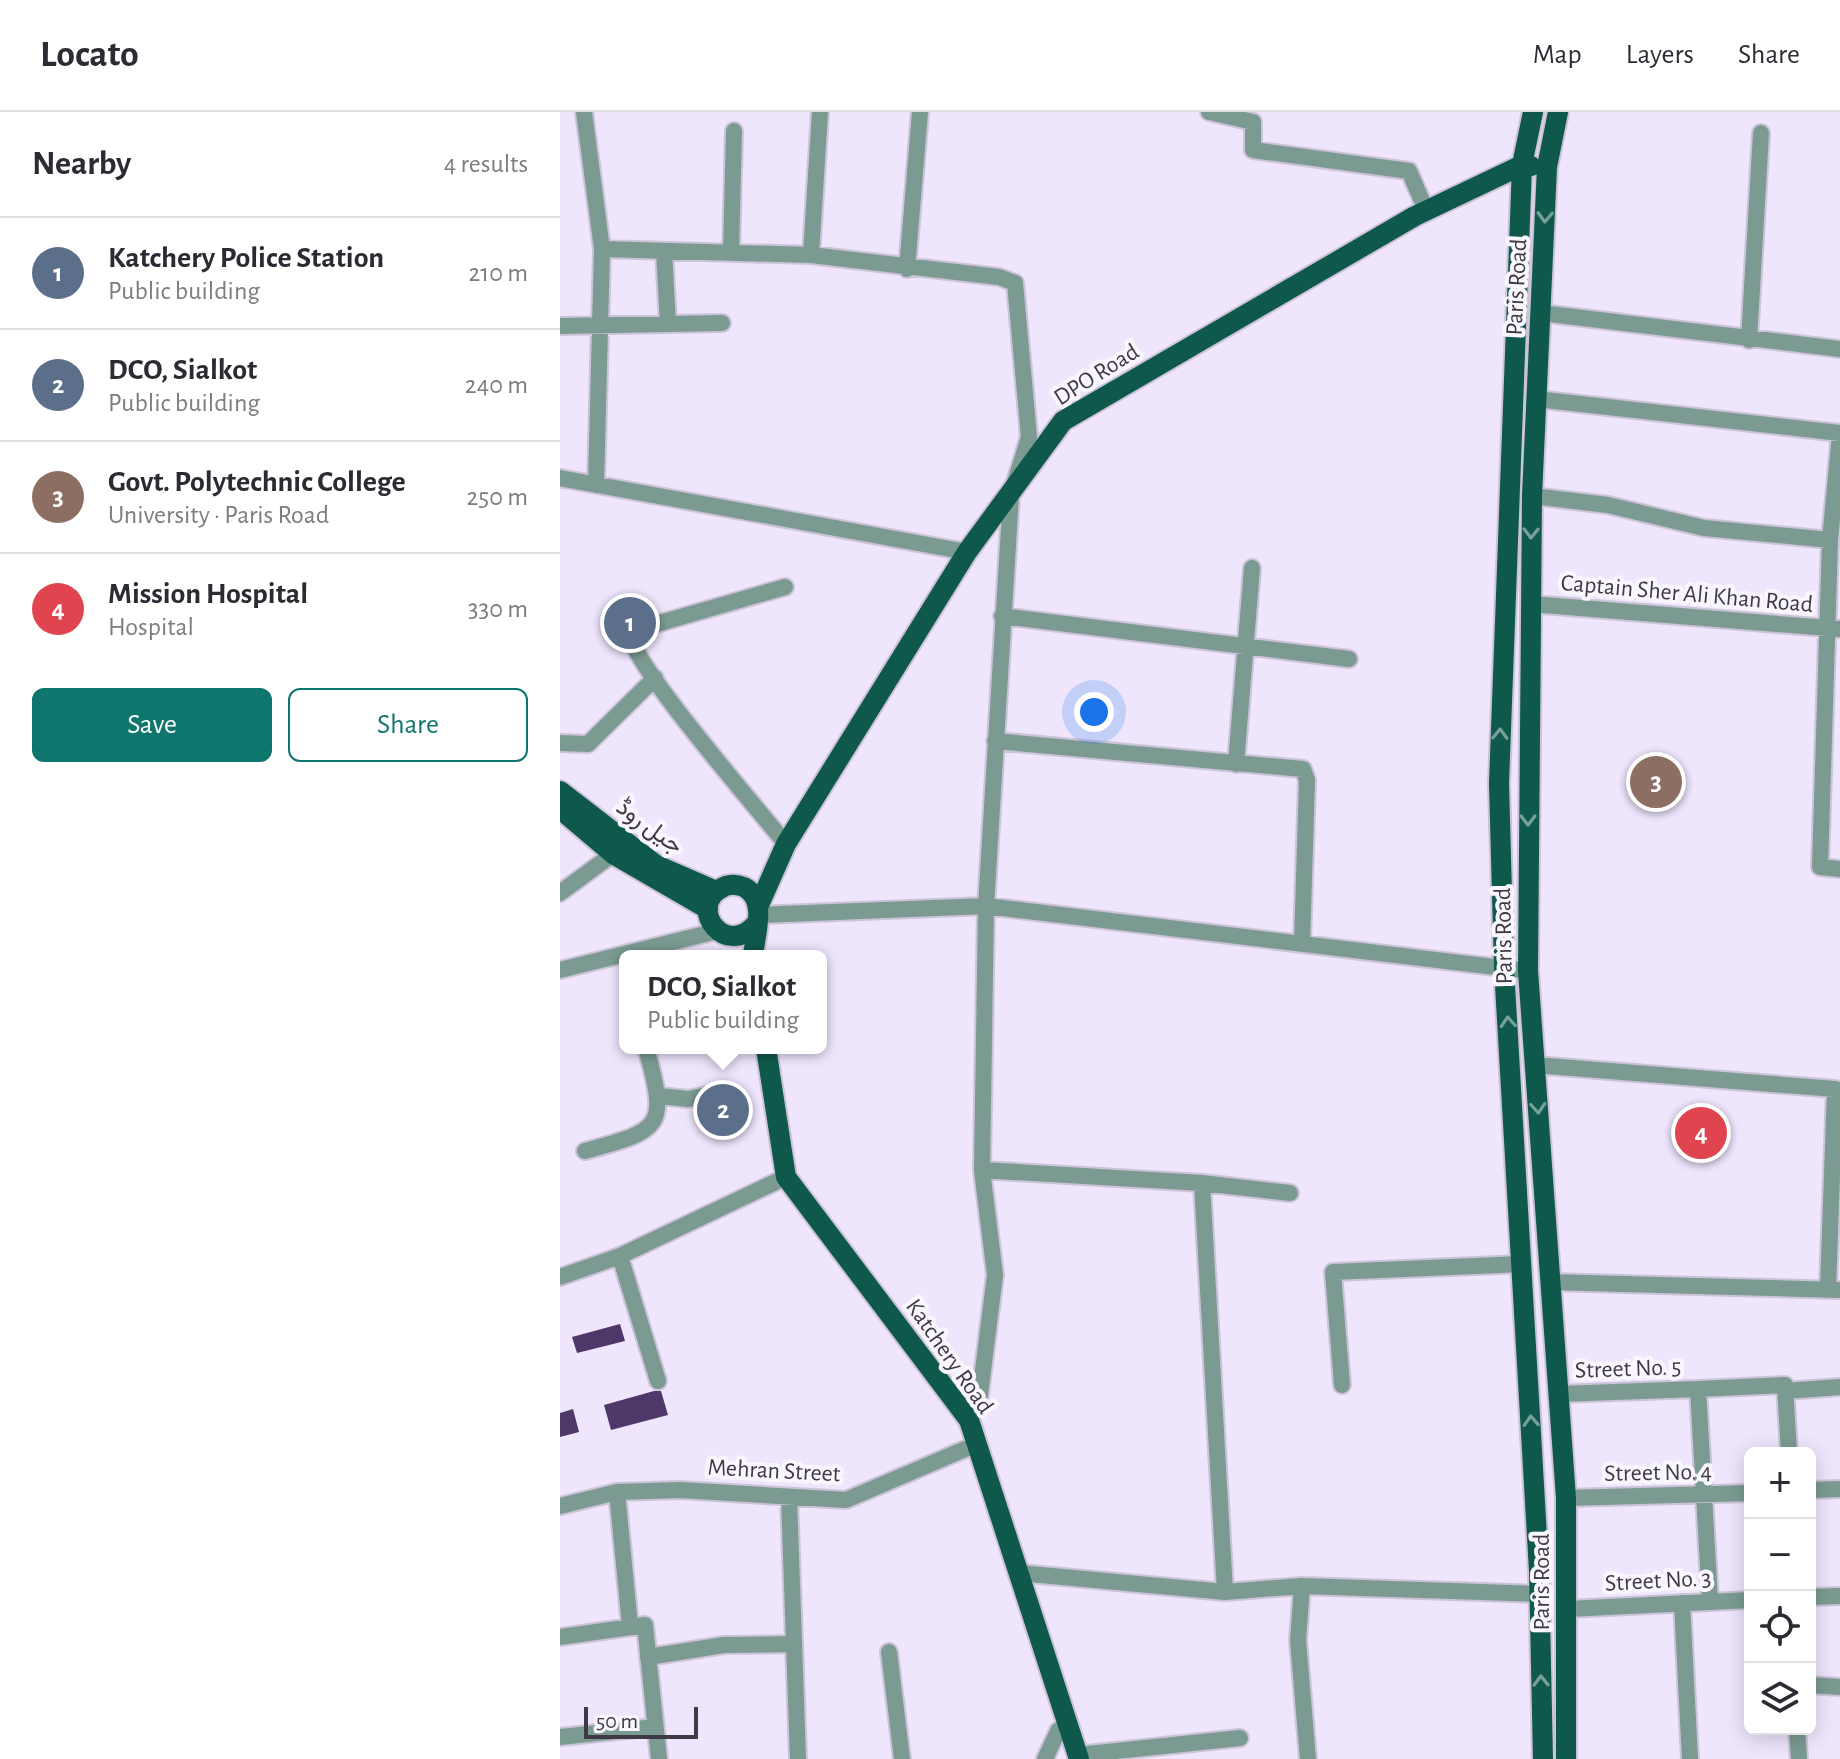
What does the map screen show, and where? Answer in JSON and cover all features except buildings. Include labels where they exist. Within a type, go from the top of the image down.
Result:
[{"type":"main road","name":"Paris Road","points":[[1533,112],[1522,165],[1499,783],[1504,968],[1540,1594],[1543,1759]]},
{"type":"main road","name":"Paris Road","points":[[1558,112],[1547,167],[1532,496],[1528,971],[1566,1498],[1566,1759]]},
{"type":"main road","name":"DPO Road","points":[[752,950],[754,920],[769,875],[786,844],[967,552],[1063,421],[1426,210],[1522,165],[1547,167]]},
{"type":"main road","points":[[1499,783],[1528,785]]},
{"type":"main road","name":"جیل روڈ","points":[[560,791],[656,865],[712,900]]},
{"type":"main road","name":"جیل روڈ","points":[[560,809],[613,854],[649,875],[712,900]]},
{"type":"main road","points":[[743,887],[769,875]]},
{"type":"main road","points":[[731,885],[743,887],[755,896],[754,920],[717,931],[708,917],[712,900],[731,885]]},
{"type":"main road","name":"Katchery Road","points":[[767,1054],[786,1177],[969,1420],[1078,1757]]},
{"type":"street","points":[[584,112],[602,249],[596,485]]},
{"type":"street","points":[[811,255],[820,112]]},
{"type":"street","points":[[907,269],[920,112]]},
{"type":"street","points":[[1209,112],[1253,122],[1253,150],[1409,171],[1426,210]]},
{"type":"street","points":[[731,253],[734,131]]},
{"type":"street","points":[[1749,340],[1761,133]]},
{"type":"street","points":[[602,249],[811,255],[907,269],[999,277],[1015,283],[1029,437],[1011,495],[986,906],[982,1170],[995,1275],[979,1402],[969,1420]]},
{"type":"street","points":[[664,251],[668,324]]},
{"type":"street","points":[[1541,313],[1840,349]]},
{"type":"street","points":[[560,326],[722,323]]},
{"type":"street","points":[[1536,399],[1840,434],[1838,500],[1830,540],[1833,628],[1820,867],[1840,869]]},
{"type":"street","points":[[560,478],[967,552]]},
{"type":"street","points":[[1532,496],[1608,505],[1704,528],[1830,540]]},
{"type":"street","points":[[1236,764],[1252,568]]},
{"type":"street","points":[[785,587],[639,629],[630,635],[632,647],[655,678],[786,844]]},
{"type":"street","name":"Captain Sher Ali Khan Road","points":[[1531,604],[1833,628]]},
{"type":"street","points":[[1002,616],[1349,659]]},
{"type":"street","points":[[560,743],[588,744],[655,678]]},
{"type":"street","points":[[995,741],[1236,764],[1290,765],[1303,769],[1306,774],[1302,944]]},
{"type":"street","points":[[560,893],[613,854]]},
{"type":"street","points":[[754,920],[986,906],[1528,971]]},
{"type":"street","points":[[661,950],[717,931]]},
{"type":"street","points":[[560,970],[619,963]]},
{"type":"street","points":[[585,1151],[644,1132],[660,1111],[660,1096],[648,1054]]},
{"type":"street","points":[[1535,1065],[1835,1089],[1834,1290],[1549,1282]]},
{"type":"street","points":[[660,1096],[688,1099],[727,1091]]},
{"type":"street","points":[[982,1170],[1202,1183],[1290,1193]]},
{"type":"street","points":[[560,1277],[620,1256],[786,1177]]},
{"type":"street","points":[[1202,1183],[1225,1592]]},
{"type":"street","points":[[620,1256],[658,1381]]},
{"type":"street","points":[[1342,1385],[1333,1272],[1522,1264]]},
{"type":"street","name":"Street No. 5","points":[[1559,1394],[1778,1383],[1785,1385],[1786,1391],[1840,1387]]},
{"type":"street","points":[[1698,1389],[1710,1601]]},
{"type":"street","points":[[1786,1391],[1789,1447]]},
{"type":"street","name":"Mehran Street","points":[[560,1506],[617,1492],[680,1490],[846,1500],[977,1444]]},
{"type":"street","points":[[1816,1490],[1840,1489]]},
{"type":"street","points":[[617,1492],[630,1626]]},
{"type":"street","name":"Street No. 4","points":[[1566,1498],[1744,1493]]},
{"type":"street","points":[[789,1497],[798,1759]]},
{"type":"street","points":[[1019,1573],[1225,1592],[1302,1586],[1540,1594]]},
{"type":"street","points":[[1302,1586],[1298,1640],[1308,1759]]},
{"type":"street","points":[[1816,1597],[1840,1596]]},
{"type":"street","name":"Street No. 3","points":[[1568,1609],[1744,1600]]},
{"type":"street","points":[[1682,1603],[1690,1759]]},
{"type":"street","points":[[560,1637],[645,1625],[659,1759]]},
{"type":"street","points":[[648,1657],[724,1645],[793,1644]]},
{"type":"street","points":[[889,1652],[902,1759]]},
{"type":"street","points":[[1816,1685],[1840,1687]]},
{"type":"street","points":[[1045,1759],[1058,1731],[1066,1725]]},
{"type":"street","points":[[560,1737],[655,1727]]},
{"type":"street","points":[[1797,1735],[1799,1759]]},
{"type":"street","points":[[1078,1757],[1240,1738]]},
{"type":"place","name":"Katchery Police Station","points":[[630,623]]},
{"type":"place","name":"Govt. Polytechnic College","points":[[1656,782]]},
{"type":"place","name":"DCO, Sialkot","points":[[723,1110]]},
{"type":"place","name":"Mission Hospital","points":[[1701,1133]]}]
